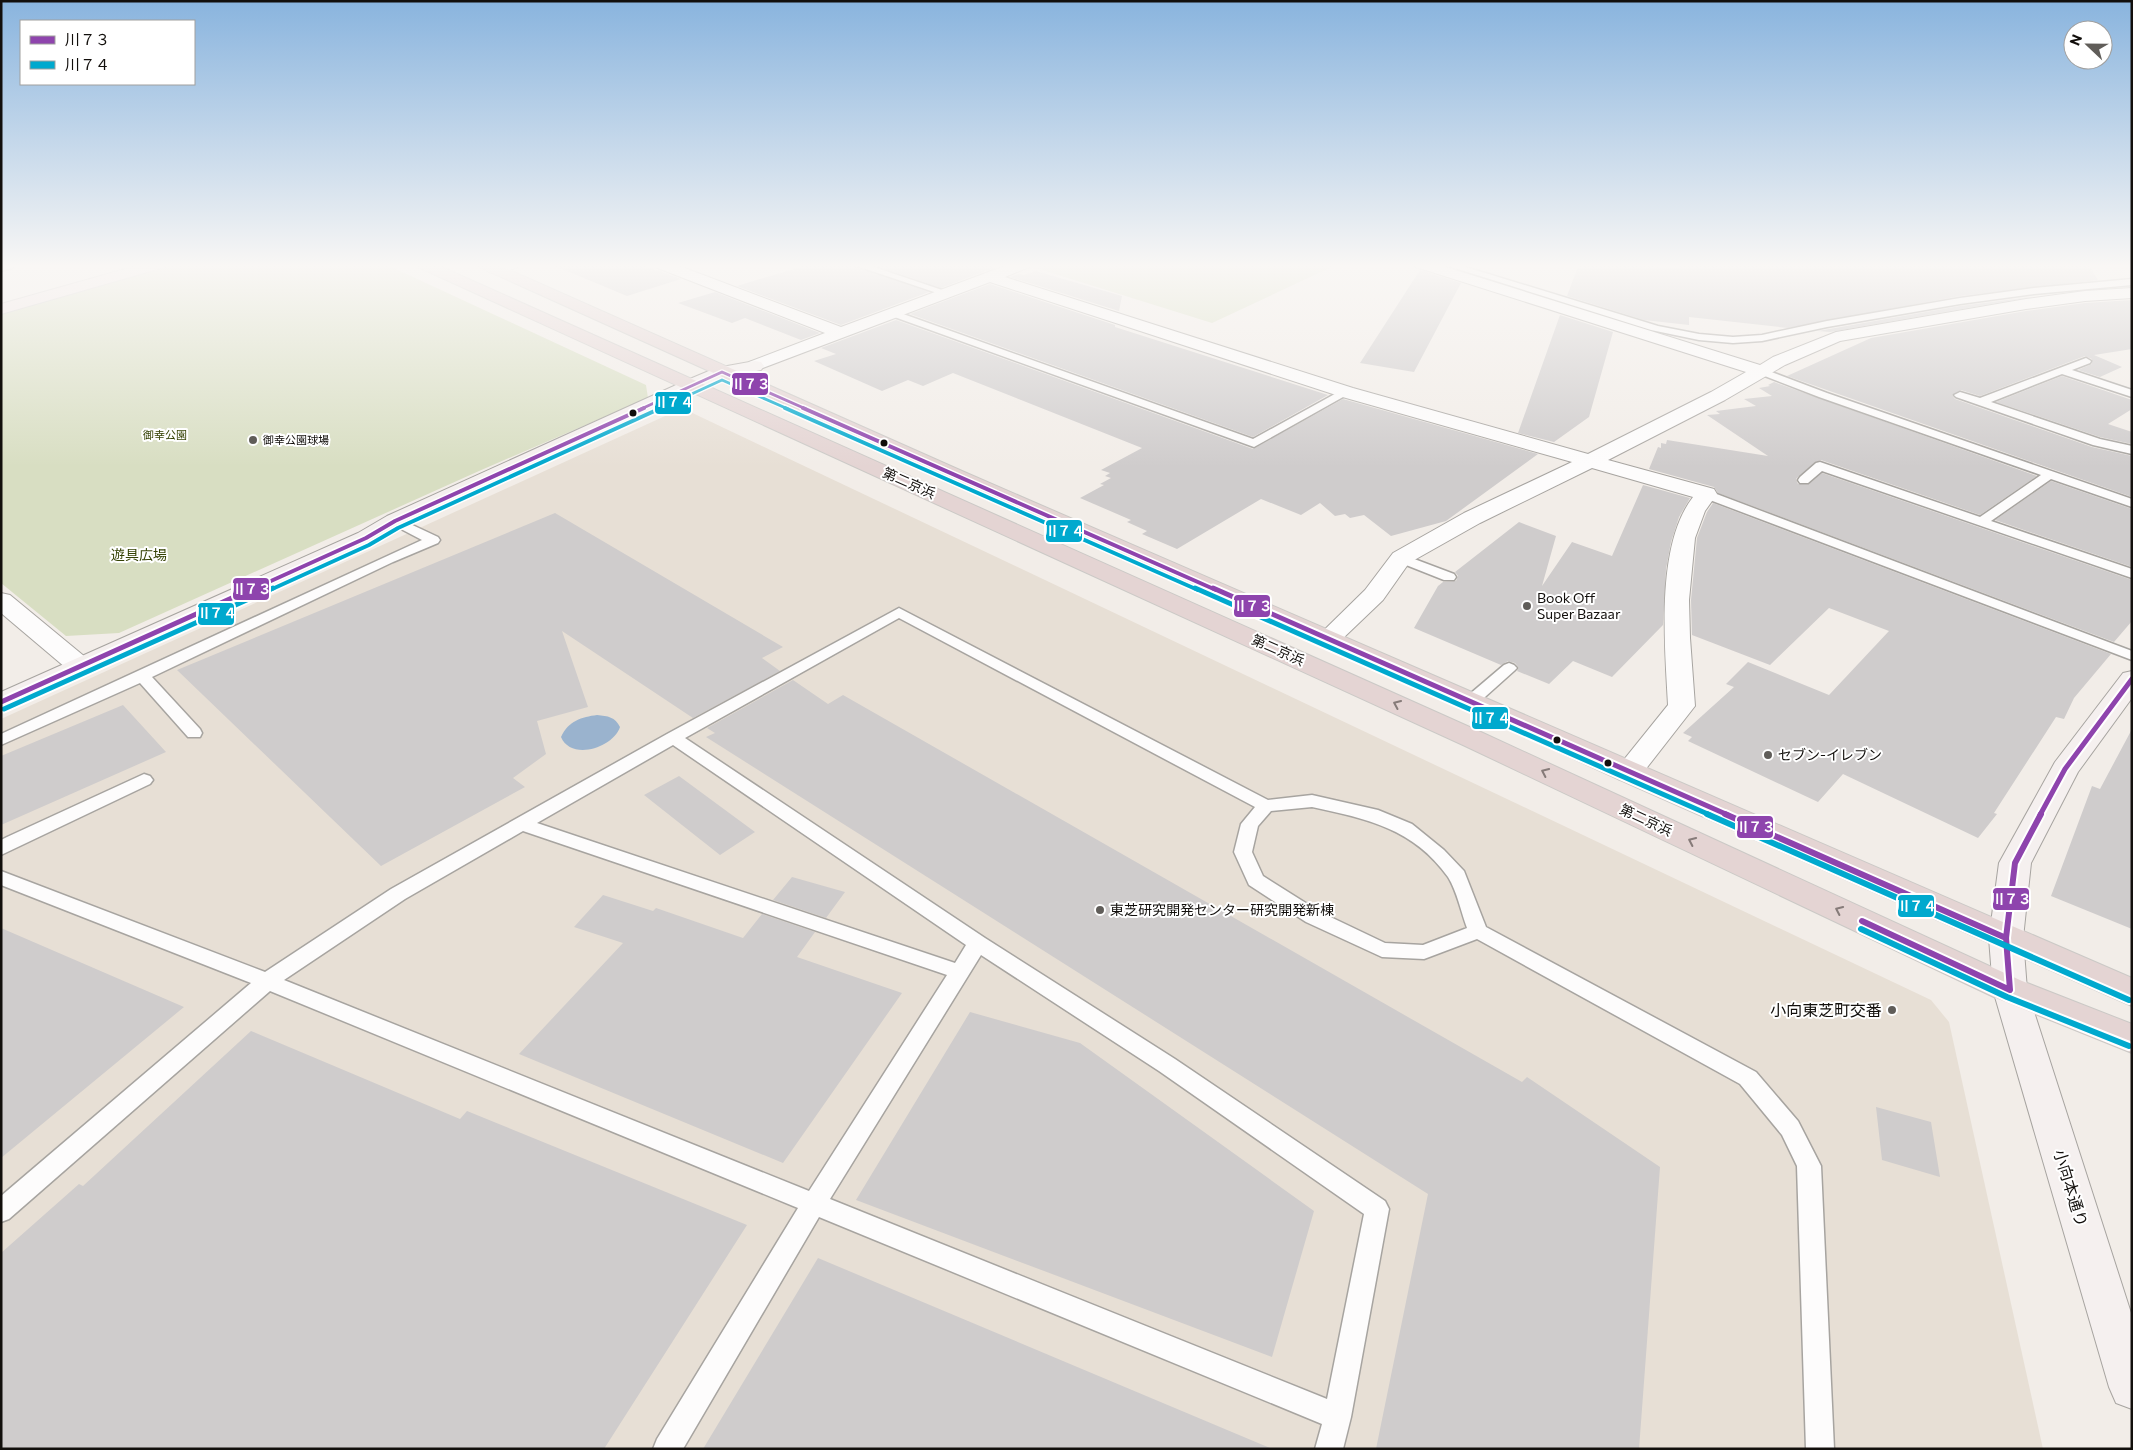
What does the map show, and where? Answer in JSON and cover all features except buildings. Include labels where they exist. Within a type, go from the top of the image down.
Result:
[{"type":"highway","name":"第二京浜","points":[[573,332],[1473,738],[2010,990],[2132,1039]]},
{"type":"highway","name":"第二京浜","points":[[634,332],[2132,993]]},
{"type":"street","points":[[1,702],[366,538],[404,517],[698,388],[840,332]]},
{"type":"street","points":[[1159,332],[1346,392],[1706,494],[1694,510],[1684,538],[1677,638],[1682,706],[1628,772]]},
{"type":"street","points":[[1636,332],[1761,371]]},
{"type":"street","points":[[1329,638],[1374,595],[1401,558],[1472,518],[1525,494],[1718,396],[1761,371],[1836,337],[1867,332]]},
{"type":"street","points":[[366,538],[406,526],[698,388]]},
{"type":"street","points":[[1,600],[80,667]]},
{"type":"street","points":[[2006,938],[2015,863],[2065,769],[2132,679]]},
{"type":"street","name":"小向本通り","points":[[2006,938],[2010,990],[2132,1387]]},
{"type":"lane","points":[[944,332],[1254,443],[1346,392]]},
{"type":"lane","points":[[1668,332],[1684,336],[1721,340],[1774,337],[1794,332]]},
{"type":"lane","points":[[1981,402],[2086,361]]},
{"type":"lane","points":[[2060,370],[2132,394]]},
{"type":"lane","points":[[1761,371],[2132,503]]},
{"type":"lane","points":[[1960,395],[2097,442],[2132,450]]},
{"type":"lane","points":[[1804,480],[1820,466],[2132,574]]},
{"type":"lane","points":[[1981,522],[2049,475]]},
{"type":"lane","points":[[1706,494],[2132,656]]},
{"type":"lane","points":[[1,740],[142,676],[388,559],[433,540],[406,526]]},
{"type":"lane","points":[[1401,558],[1449,577]]},
{"type":"lane","points":[[1,1212],[268,981],[398,894],[898,612],[1266,806],[1312,801],[1372,814],[1406,828],[1438,854],[1457,876],[1478,931],[1748,1078],[1790,1128],[1809,1166],[1820,1449]]},
{"type":"lane","points":[[1470,702],[1509,668]]},
{"type":"lane","points":[[142,676],[194,733]]},
{"type":"lane","points":[[673,738],[978,943],[1167,1065],[1377,1209],[1337,1417],[1329,1449]]},
{"type":"lane","points":[[1,849],[13,841],[144,780]]},
{"type":"lane","points":[[1266,806],[1250,824],[1243,852],[1256,880],[1313,917],[1382,950],[1424,952],[1478,931]]},
{"type":"lane","points":[[520,824],[960,972]]},
{"type":"lane","points":[[1,878],[268,981],[1337,1417]]},
{"type":"lane","points":[[667,1449],[814,1204],[978,943]]},
{"type":"shaded area","points":[[684,409],[1931,1000],[1949,1022],[2043,1449],[1,1449],[1,719]]},
{"type":"green space","name":"御幸公園","points":[[1,332],[531,332],[646,385],[648,398],[479,471],[119,633],[66,636],[1,583]]},
{"type":"water","points":[[597,715],[611,718],[620,727],[609,741],[592,749],[582,750],[573,749],[566,744],[561,737],[567,727],[586,717]]},
{"type":"transit line","name":"川７３","points":[[1,702],[366,538],[395,521],[722,372],[2006,938]]},
{"type":"transit line","name":"川７４","points":[[4,709],[369,545],[398,528],[722,380],[2129,1000]]},
{"type":"transit line","name":"川７３","points":[[1862,921],[2010,990],[2006,938],[2015,863],[2065,769],[2132,679]]},
{"type":"transit line","name":"川７４","points":[[1861,929],[2007,997],[2129,1046]]},
{"type":"place","name":"御幸公園球場","points":[[253,440]]},
{"type":"place","name":"Book Off Super Bazaar","points":[[1527,606]]},
{"type":"place","name":"セブン-イレブン","points":[[1768,755]]},
{"type":"place","name":"東芝研究開発センター研究開発新棟","points":[[1100,910]]},
{"type":"place","name":"小向東芝町交番","points":[[1892,1010]]},
{"type":"park label","name":"遊具広場","points":[[139,555]]}]
